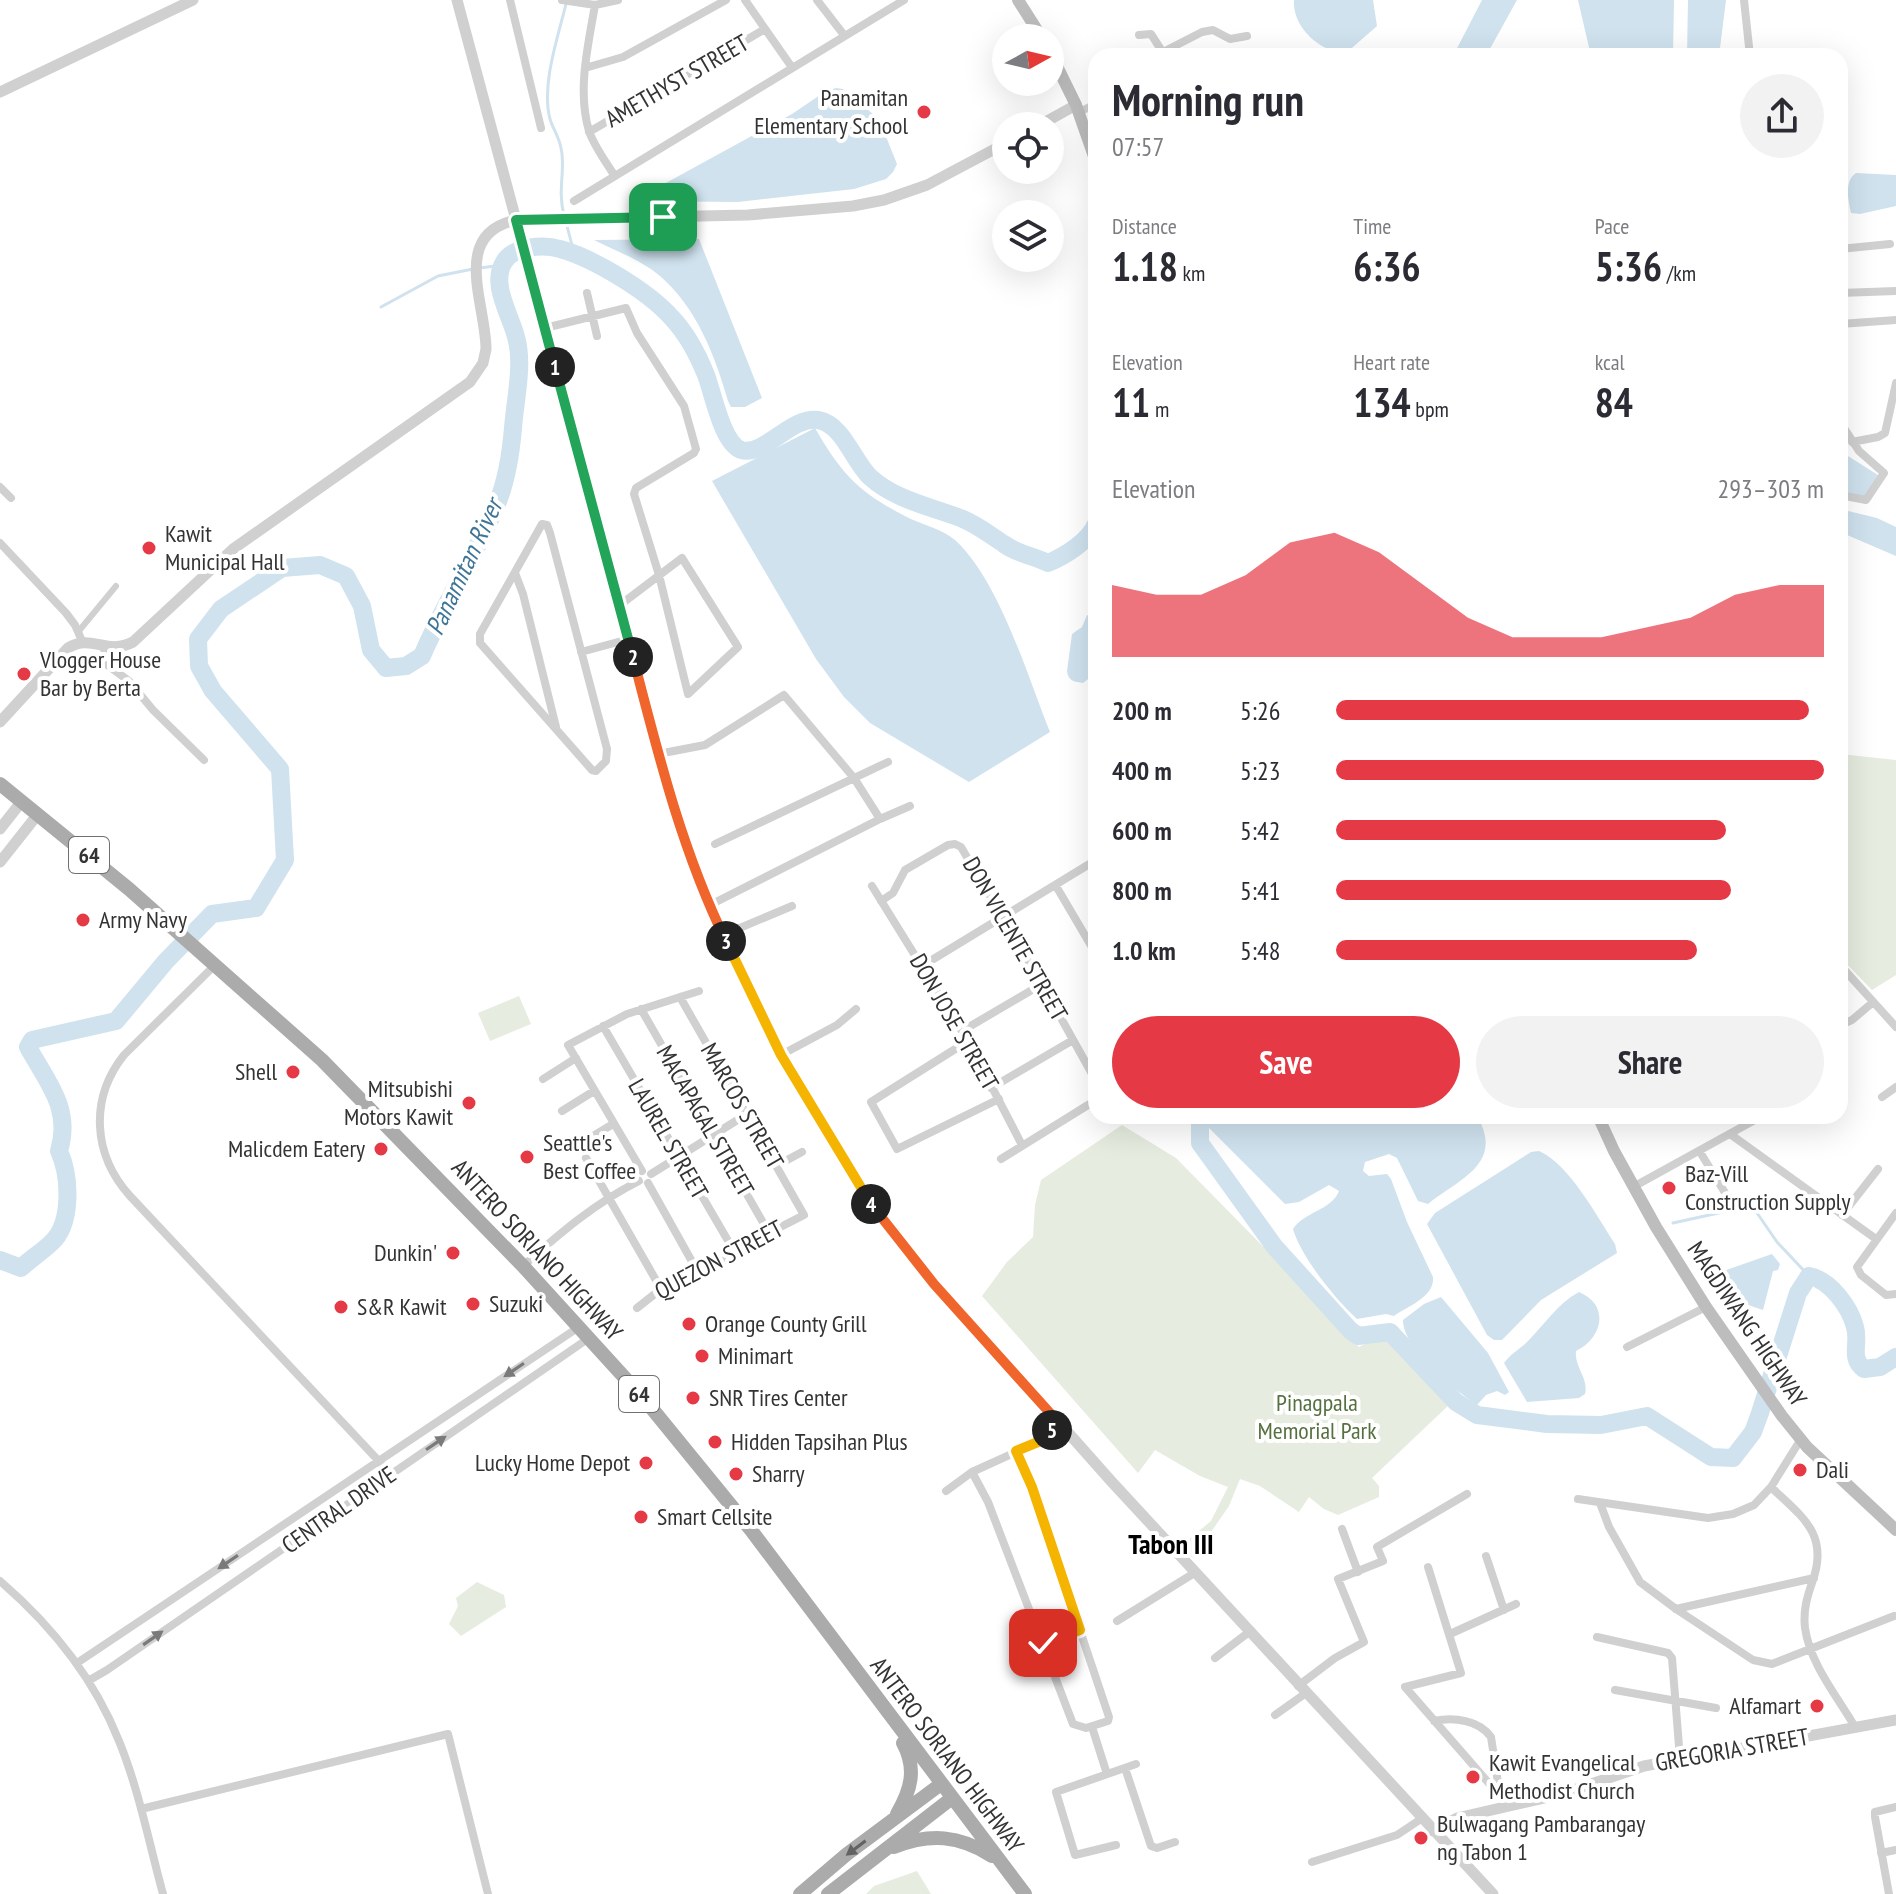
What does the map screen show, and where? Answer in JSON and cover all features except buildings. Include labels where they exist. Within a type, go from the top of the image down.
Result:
[{"type":"main road","points":[[1018,0],[1033,24]]},
{"type":"main road","points":[[1064,80],[1088,138]]},
{"type":"main road","name":"ANTERO SORIANO HIGHWAY","points":[[0,784],[194,946],[322,1060],[523,1266],[645,1400],[751,1530],[1025,1894]]},
{"type":"main road","name":"MAGDIWANG HIGHWAY","points":[[1602,1124],[1633,1187],[1706,1307],[1755,1378],[1801,1439],[1862,1501],[1896,1530]]},
{"type":"main road","points":[[888,1715],[908,1753],[912,1776],[905,1800],[893,1820]]},
{"type":"main road","points":[[800,1894],[941,1784]]},
{"type":"main road","points":[[828,1894],[952,1798]]},
{"type":"main road","points":[[879,1853],[919,1839],[948,1837],[977,1846],[998,1860]]},
{"type":"street","points":[[0,92],[193,0]]},
{"type":"street","points":[[457,0],[658,754],[708,906],[781,1055],[860,1188],[900,1243],[1249,1632],[1489,1890],[1475,1894]]},
{"type":"street","points":[[510,0],[541,128]]},
{"type":"street","points":[[562,0],[591,5],[618,0]]},
{"type":"street","points":[[585,68],[623,57],[726,0]]},
{"type":"street","points":[[745,0],[791,66]]},
{"type":"street","points":[[817,0],[844,35]]},
{"type":"street","points":[[574,201],[791,66],[904,0]]},
{"type":"street","points":[[1744,0],[1749,48]]},
{"type":"street","points":[[591,5],[584,97],[589,132],[614,175]]},
{"type":"street","name":"AMETHYST STREET","points":[[589,132],[765,29]]},
{"type":"street","points":[[1175,48],[1202,32],[1213,30],[1230,39],[1247,36]]},
{"type":"street","points":[[1139,35],[1151,34],[1161,48]]},
{"type":"street","points":[[1064,114],[1088,106]]},
{"type":"street","points":[[0,543],[66,613],[80,636],[104,647],[118,648],[133,642],[233,549],[470,382],[483,363],[486,349],[475,269],[480,244],[501,224],[516,220],[821,211],[869,203],[927,185],[992,150]]},
{"type":"street","points":[[1848,248],[1890,244]]},
{"type":"street","points":[[1848,293],[1896,291]]},
{"type":"street","points":[[587,293],[597,336]]},
{"type":"street","points":[[545,328],[626,308],[637,333],[684,406],[696,449],[636,488],[634,494],[659,575],[688,694],[738,647],[682,558],[659,575],[620,605]]},
{"type":"street","points":[[1848,323],[1896,320]]},
{"type":"street","points":[[1852,442],[1885,433],[1896,383]]},
{"type":"street","points":[[1848,435],[1884,473],[1866,500],[1848,497]]},
{"type":"street","points":[[0,487],[11,498]]},
{"type":"street","points":[[542,524],[547,525],[581,652],[607,749],[606,761],[599,770],[592,770],[480,643],[480,634],[542,524]]},
{"type":"street","points":[[515,573],[556,729]]},
{"type":"street","points":[[0,722],[80,636],[116,586]]},
{"type":"street","points":[[581,652],[629,639]]},
{"type":"street","points":[[104,647],[106,664],[129,681],[153,710],[204,760]]},
{"type":"street","points":[[658,754],[705,745],[784,695],[854,778],[880,819]]},
{"type":"street","points":[[715,844],[888,762]]},
{"type":"street","points":[[0,829],[22,801]]},
{"type":"street","points":[[708,906],[910,806]]},
{"type":"street","points":[[0,862],[38,814]]},
{"type":"street","name":"DON VICENTE STREET","points":[[881,901],[893,893],[905,870],[955,844],[961,847],[1088,1067]]},
{"type":"street","points":[[922,966],[1088,865]]},
{"type":"street","name":"DON JOSE STREET","points":[[872,886],[968,1041],[1022,1145]]},
{"type":"street","points":[[1056,886],[1088,940]]},
{"type":"street","points":[[723,935],[792,906]]},
{"type":"street","points":[[215,965],[124,1055],[113,1070],[99,1115],[99,1131],[106,1158],[130,1196],[391,1474]]},
{"type":"street","points":[[1848,974],[1896,1027]]},
{"type":"street","points":[[962,1031],[1042,984]]},
{"type":"street","points":[[699,991],[641,1009],[568,1045],[699,1274]]},
{"type":"street","name":"MARCOS STREET","points":[[680,997],[804,1215]]},
{"type":"street","points":[[1848,1022],[1872,1003]]},
{"type":"street","name":"MACAPAGAL STREET","points":[[641,1009],[769,1233]]},
{"type":"street","points":[[781,1055],[837,1025],[856,1009]]},
{"type":"street","name":"LAUREL STREET","points":[[603,1026],[734,1251]]},
{"type":"street","points":[[991,1088],[1073,1040]]},
{"type":"street","points":[[968,1041],[871,1102],[897,1149],[999,1099]]},
{"type":"street","points":[[543,1079],[576,1058]]},
{"type":"street","points":[[1882,1097],[1896,1087]]},
{"type":"street","points":[[562,1111],[594,1091]]},
{"type":"street","points":[[1001,1159],[1088,1105]]},
{"type":"street","points":[[523,1266],[608,1196],[645,1177],[747,1114]]},
{"type":"street","points":[[580,1144],[613,1124]]},
{"type":"street","points":[[1633,1187],[1748,1124]]},
{"type":"street","points":[[1730,1134],[1876,1239]]},
{"type":"street","points":[[776,1166],[802,1152]]},
{"type":"street","points":[[1700,1152],[1727,1196]]},
{"type":"street","points":[[586,1158],[661,1289]]},
{"type":"street","points":[[1842,1215],[1878,1169]]},
{"type":"street","points":[[1896,1213],[1857,1267],[1886,1295],[1896,1294]]},
{"type":"street","name":"QUEZON STREET","points":[[637,1308],[661,1289],[718,1266],[734,1251],[804,1215]]},
{"type":"street","points":[[1627,1347],[1706,1307]]},
{"type":"street","name":"CENTRAL DRIVE","points":[[77,1663],[579,1327]]},
{"type":"street","name":"CENTRAL DRIVE","points":[[88,1681],[589,1338]]},
{"type":"street","points":[[946,1491],[972,1472],[1038,1442],[1059,1423]]},
{"type":"street","points":[[1578,1499],[1708,1518],[1733,1514],[1754,1505],[1771,1487],[1801,1439]]},
{"type":"street","points":[[972,1472],[988,1502],[1073,1724],[1081,1728],[1108,1721],[1032,1487],[1016,1451]]},
{"type":"street","points":[[1771,1487],[1814,1531],[1818,1558],[1805,1601],[1805,1626],[1810,1650],[1855,1727]]},
{"type":"street","points":[[1275,1715],[1335,1658],[1364,1642],[1338,1579],[1383,1561],[1377,1547],[1467,1494]]},
{"type":"street","points":[[1600,1503],[1609,1527],[1640,1582],[1753,1660],[1772,1664],[1894,1616]]},
{"type":"street","points":[[1342,1529],[1358,1572]]},
{"type":"street","points":[[1486,1556],[1504,1610]]},
{"type":"street","points":[[1428,1567],[1461,1673],[1405,1687],[1503,1802]]},
{"type":"street","points":[[1117,1621],[1196,1572]]},
{"type":"street","points":[[1676,1609],[1814,1578]]},
{"type":"street","points":[[0,1581],[34,1613],[77,1663],[88,1681],[119,1741],[163,1894]]},
{"type":"street","points":[[1450,1634],[1516,1604]]},
{"type":"street","points":[[1043,1643],[1080,1630]]},
{"type":"street","points":[[1215,1658],[1249,1632]]},
{"type":"street","points":[[1597,1637],[1668,1653],[1672,1658],[1680,1759]]},
{"type":"street","points":[[1615,1690],[1716,1708]]},
{"type":"street","points":[[1434,1721],[1456,1720],[1481,1725],[1485,1729],[1491,1737],[1503,1802]]},
{"type":"street","name":"GREGORIA STREET","points":[[1433,1831],[1457,1818],[1503,1802],[1562,1794],[1634,1768],[1896,1720]]},
{"type":"street","points":[[1092,1727],[1107,1774]]},
{"type":"street","points":[[141,1809],[448,1734],[488,1894]]},
{"type":"street","points":[[1116,1845],[1075,1855],[1055,1793],[1136,1764]]},
{"type":"street","points":[[1125,1768],[1151,1846],[1157,1848],[1175,1842]]},
{"type":"street","points":[[1889,1894],[1875,1812],[1896,1807]]},
{"type":"street","points":[[1312,1862],[1397,1835],[1421,1819]]},
{"type":"street","points":[[1881,1853],[1896,1850]]},
{"type":"green space","points":[[1848,755],[1896,760],[1896,975],[1872,990],[1848,965]]},
{"type":"green space","points":[[519,996],[531,1024],[490,1041],[478,1013]]},
{"type":"green space","name":"Pinagpala Memorial Park","points":[[1122,1125],[1176,1158],[1359,1347],[1388,1335],[1451,1403],[1372,1478],[1379,1486],[1379,1497],[1338,1515],[1309,1497],[1299,1512],[1260,1486],[1240,1479],[1229,1506],[1193,1558],[1181,1546],[1211,1521],[1228,1487],[1200,1476],[1155,1450],[1138,1473],[982,1296],[1007,1262],[1033,1237],[1035,1205],[1041,1180]]},
{"type":"green space","points":[[477,1582],[504,1595],[506,1607],[461,1636],[449,1624],[458,1606],[456,1598]]},
{"type":"green space","points":[[917,1871],[931,1894],[866,1894],[874,1886]]},
{"type":"water","points":[[1294,0],[1373,0],[1377,26],[1352,48],[1326,48],[1302,28]]},
{"type":"water","points":[[1482,0],[1517,0],[1490,48],[1457,48]]},
{"type":"water","points":[[1578,0],[1674,0],[1673,48],[1589,48]]},
{"type":"water","points":[[1688,0],[1726,0],[1720,48],[1687,48]]},
{"type":"water","points":[[843,89],[879,119],[897,164],[886,179],[854,189],[738,202],[633,201],[792,114],[826,91]]},
{"type":"water","points":[[1856,173],[1896,175],[1896,206],[1851,213],[1848,186]]},
{"type":"water","points":[[699,239],[762,398],[745,407],[731,407],[703,334],[673,289],[645,265],[594,240]]},
{"type":"water","points":[[815,428],[844,472],[866,492],[894,510],[955,540],[985,579],[1011,630],[1050,732],[969,782],[870,723],[844,697],[816,659],[712,481]]},
{"type":"water","points":[[1848,456],[1878,475],[1864,498],[1848,493]]},
{"type":"water","points":[[1848,511],[1877,518],[1896,527],[1896,556],[1848,535]]},
{"type":"water","points":[[1088,615],[1088,679],[1083,683],[1070,679],[1067,671],[1072,634],[1082,627]]},
{"type":"water","points":[[1205,1124],[1480,1124],[1484,1133],[1486,1146],[1475,1169],[1428,1204],[1418,1201],[1397,1158],[1389,1154],[1365,1162],[1363,1171],[1369,1176],[1387,1174],[1391,1179],[1433,1277],[1430,1290],[1420,1300],[1394,1316],[1386,1314],[1357,1319],[1320,1277],[1297,1240],[1293,1229],[1298,1223],[1330,1203],[1339,1191],[1329,1185],[1299,1202],[1285,1204]]},
{"type":"water","points":[[1539,1151],[1572,1179],[1615,1244],[1617,1253],[1541,1300],[1502,1340],[1494,1340],[1487,1335],[1427,1224],[1435,1213],[1531,1152]]},
{"type":"water","points":[[1772,1254],[1780,1264],[1778,1270],[1773,1271],[1763,1310],[1742,1303],[1728,1291],[1722,1295],[1717,1291],[1715,1274]]},
{"type":"water","points":[[1579,1292],[1589,1298],[1599,1313],[1597,1330],[1576,1351],[1585,1394],[1579,1398],[1527,1402],[1504,1363],[1558,1308]]},
{"type":"water","points":[[1441,1297],[1488,1353],[1509,1392],[1505,1395],[1497,1391],[1486,1395],[1477,1405],[1444,1379],[1411,1343],[1403,1320],[1424,1304]]},
{"type":"waterway","points":[[564,215],[562,156],[550,119],[548,91],[566,4]]},
{"type":"waterway","points":[[566,222],[574,253]]},
{"type":"waterway","name":"Panamitan River","points":[[0,1260],[21,1268],[58,1235],[66,1212],[67,1186],[59,1151],[62,1136],[60,1108],[28,1047],[32,1040],[116,1021],[166,961],[212,914],[256,908],[285,860],[280,769],[213,691],[199,666],[198,639],[221,609],[282,568],[320,565],[346,576],[362,606],[371,650],[386,668],[406,666],[422,656],[488,523],[505,477],[519,359],[516,337],[499,280],[504,262],[514,253],[546,247],[573,253],[619,277],[662,308],[692,345],[706,375],[723,428],[734,446],[741,450],[759,448],[798,424],[818,420],[834,428],[864,470],[880,485],[902,497],[963,519],[1014,550],[1048,563],[1076,547],[1088,536]]},
{"type":"waterway","points":[[480,268],[502,265]]},
{"type":"waterway","points":[[381,307],[438,276],[473,269]]},
{"type":"waterway","points":[[1200,1124],[1200,1143],[1274,1246],[1350,1330],[1358,1336],[1390,1332],[1456,1402],[1477,1415],[1547,1424],[1601,1425],[1647,1416],[1711,1457],[1733,1458],[1753,1432],[1798,1293],[1809,1276],[1831,1289],[1849,1311],[1856,1333],[1857,1360],[1864,1369],[1880,1367],[1896,1357]]},
{"type":"waterway","points":[[1673,1223],[1732,1210],[1755,1210],[1777,1242],[1809,1276]]},
{"type":"place","name":"Panamitan Elementary School","points":[[924,112]]},
{"type":"place","name":"Kawit Municipal Hall","points":[[149,548]]},
{"type":"place","name":"Vlogger House Bar by Berta","points":[[24,674]]},
{"type":"place","name":"Army Navy","points":[[83,920]]},
{"type":"place","name":"Shell","points":[[293,1072]]},
{"type":"place","name":"Mitsubishi Motors Kawit","points":[[469,1103]]},
{"type":"place","name":"Malicdem Eatery","points":[[381,1149]]},
{"type":"place","name":"Seattle's Best Coffee","points":[[527,1157]]},
{"type":"place","name":"Baz-Vill Construction Supply","points":[[1669,1188]]},
{"type":"place","name":"Dunkin'","points":[[453,1253]]},
{"type":"place","name":"Suzuki","points":[[473,1304]]},
{"type":"place","name":"S&R Kawit","points":[[341,1307]]},
{"type":"place","name":"Orange County Grill","points":[[689,1324]]},
{"type":"place","name":"Minimart","points":[[702,1356]]},
{"type":"place","name":"SNR Tires Center","points":[[693,1398]]},
{"type":"place","name":"Hidden Tapsihan Plus","points":[[715,1442]]},
{"type":"place","name":"Lucky Home Depot","points":[[646,1463]]},
{"type":"place","name":"Dali","points":[[1800,1470]]},
{"type":"place","name":"Sharry","points":[[736,1474]]},
{"type":"place","name":"Smart Cellsite","points":[[641,1517]]},
{"type":"place","name":"Alfamart","points":[[1817,1706]]},
{"type":"place","name":"Kawit Evangelical Methodist Church","points":[[1473,1777]]},
{"type":"place","name":"Bulwagang Pambarangay ng Tabon 1","points":[[1421,1838]]},
{"type":"district","name":"Tabon III","points":[[1171,1544]]},
{"type":"route","points":[[663,217],[516,220],[658,754],[708,906],[781,1055],[866,1197],[934,1284],[1059,1423],[1038,1442],[1016,1451],[1032,1487],[1080,1630],[1043,1643]]}]
